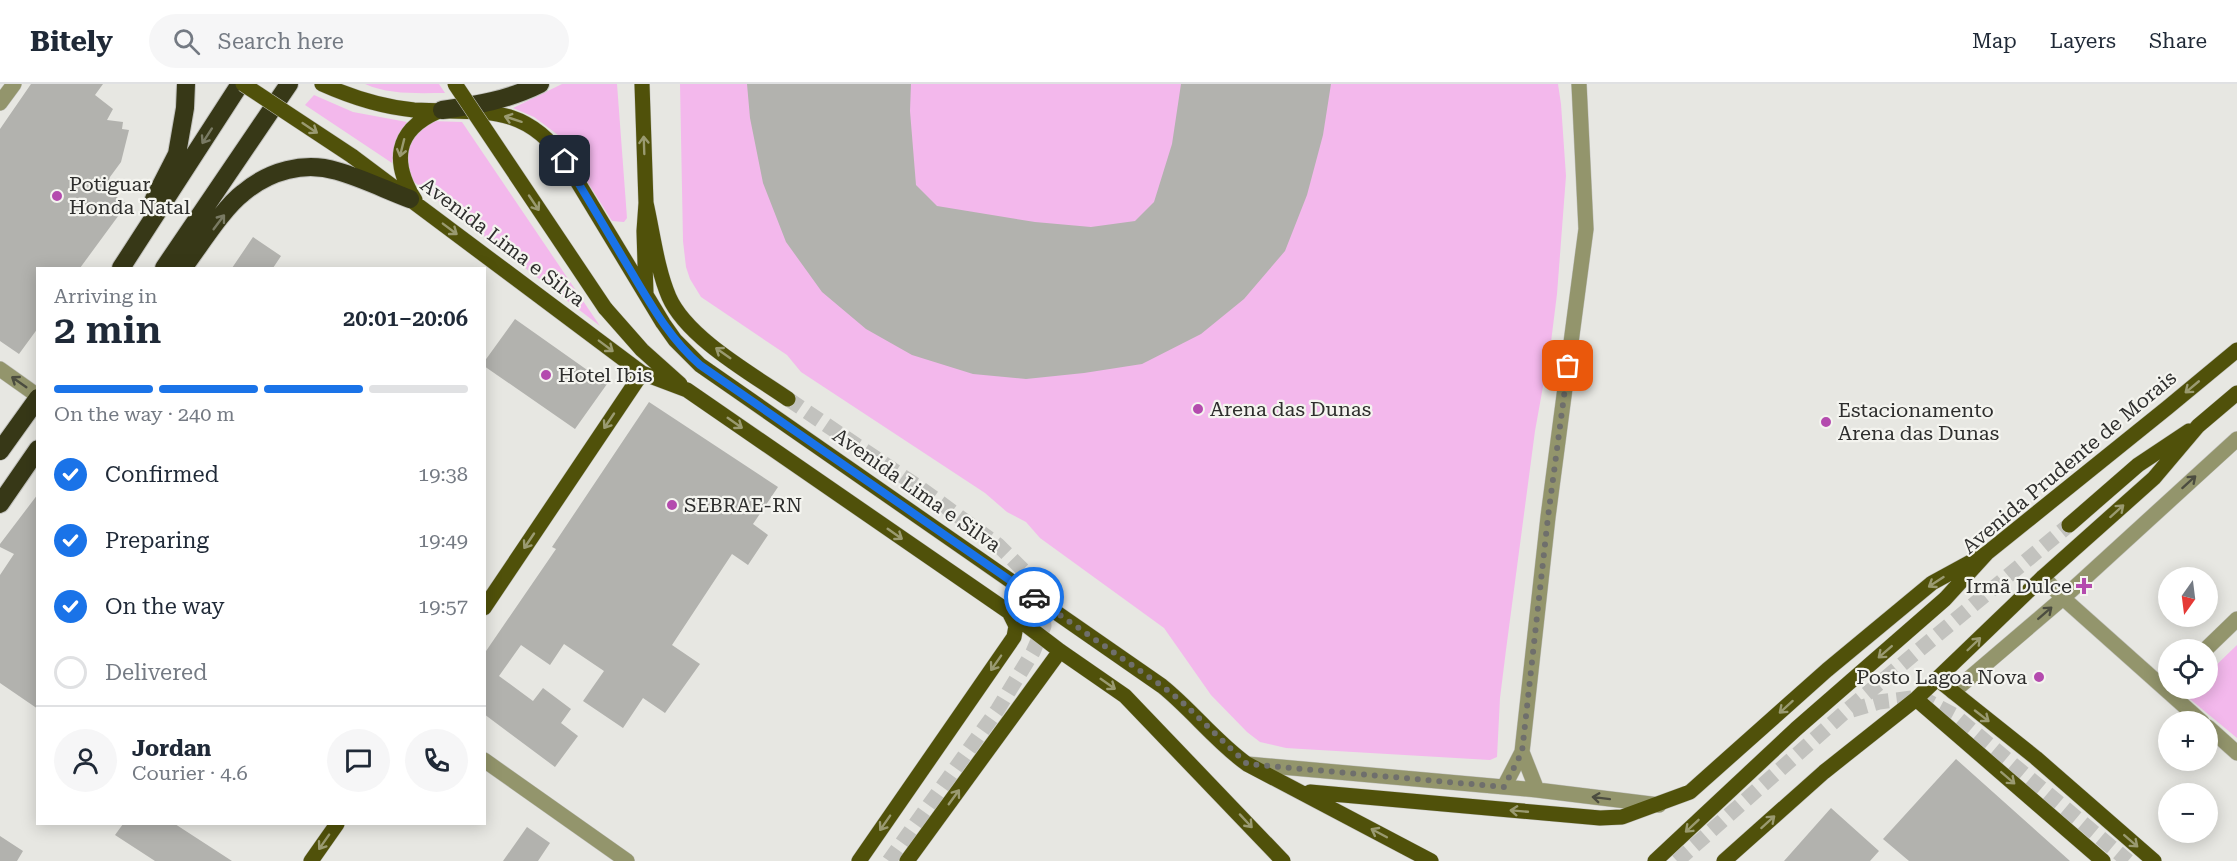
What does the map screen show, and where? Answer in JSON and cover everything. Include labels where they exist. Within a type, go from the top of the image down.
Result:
[{"type":"highway","points":[[110,267],[147,212],[177,154],[185,108],[186,84]]},
{"type":"highway","points":[[122,267],[242,84]]},
{"type":"highway","points":[[165,267],[290,84]]},
{"type":"highway","points":[[256,132],[303,84]]},
{"type":"highway","points":[[442,110],[481,105],[517,95],[540,84]]},
{"type":"highway","points":[[184,267],[241,193],[264,179],[284,171],[309,167],[338,171],[414,202]]},
{"type":"highway","points":[[0,451],[36,400]]},
{"type":"highway","points":[[0,504],[35,456]]},
{"type":"main road","name":"Avenida Lima e Silva","points":[[242,84],[352,156],[642,373],[687,390],[1009,612],[1059,651],[1125,696],[1283,861]]},
{"type":"main road","name":"Avenida Lima e Silva","points":[[322,84],[373,103],[414,110],[478,111],[519,119],[536,129],[553,144],[675,340],[700,365],[1162,686],[1180,700],[1247,764],[1431,861]]},
{"type":"main road","points":[[455,84],[605,308],[642,350],[687,390]]},
{"type":"main road","points":[[642,84],[646,296]]},
{"type":"main road","points":[[414,202],[402,175],[400,152],[404,139],[421,119],[442,110]]},
{"type":"main road","points":[[646,203],[670,298],[687,324],[705,341],[788,399]]},
{"type":"main road","name":"Avenida Prudente de Morais","points":[[1655,861],[1796,729],[1946,600],[1987,553],[2237,350]]},
{"type":"main road","points":[[486,605],[642,373]]},
{"type":"main road","points":[[2068,525],[2138,465],[2198,426],[2237,393]]},
{"type":"main road","points":[[1724,861],[1824,772],[1916,699],[2043,577],[2154,478],[2198,426]]},
{"type":"main road","points":[[1301,792],[1600,818],[1622,817],[1659,805],[1695,789],[1827,670],[1932,584],[1987,553]]},
{"type":"main road","points":[[860,861],[1014,637],[1016,626],[1009,612]]},
{"type":"main road","points":[[907,861],[1059,651]]},
{"type":"main road","points":[[1937,679],[2036,758],[2154,861]]},
{"type":"main road","points":[[1916,699],[2103,861]]},
{"type":"main road","points":[[312,861],[337,825]]},
{"type":"street","points":[[0,104],[14,84]]},
{"type":"street","points":[[1504,787],[1522,752],[1548,517],[1586,229],[1579,84]]},
{"type":"street","points":[[0,369],[36,396]]},
{"type":"street","points":[[1953,693],[2063,598],[2237,439]]},
{"type":"street","points":[[2043,577],[2063,598],[2158,678]]},
{"type":"street","points":[[2216,639],[2237,619]]},
{"type":"street","points":[[2180,699],[2191,711]]},
{"type":"street","points":[[2218,736],[2237,753]]},
{"type":"street","points":[[1522,752],[1537,790]]},
{"type":"street","points":[[486,761],[627,861]]},
{"type":"street","points":[[1247,764],[1537,790],[1659,805]]},
{"type":"shaded area","points":[[365,84],[439,84],[445,93],[394,92]]},
{"type":"shaded area","points":[[562,84],[617,84],[627,218],[624,222],[612,221],[558,135],[534,117],[513,108]]},
{"type":"shaded area","name":"Arena das Dunas","points":[[680,84],[1558,84],[1566,176],[1557,294],[1535,431],[1506,650],[1500,698],[1497,757],[1490,760],[1286,748],[1260,742],[1211,695],[1164,628],[1040,538],[1026,522],[1007,512],[985,493],[801,372],[787,355],[701,297],[686,267],[683,241]]},
{"type":"shaded area","points":[[314,95],[353,112],[407,122],[397,138],[392,163],[305,105]]},
{"type":"shaded area","points":[[431,121],[462,122],[600,326],[413,181],[408,161],[409,147],[417,134]]},
{"type":"shaded area","points":[[2237,645],[2237,738],[2218,722],[2218,711],[2204,711],[2190,699],[2218,699],[2218,663]]},
{"type":"building","name":"Potiguar Honda Natal","points":[[31,84],[103,84],[95,95],[113,109],[107,120],[123,122],[122,129],[129,130],[121,162],[110,177],[106,190],[127,204],[81,267],[36,267],[36,331],[19,354],[0,341],[0,129]]},
{"type":"building","points":[[747,84],[911,84],[910,111],[916,185],[937,206],[1035,222],[1091,227],[1135,221],[1154,202],[1172,144],[1181,84],[1331,84],[1323,135],[1307,195],[1285,251],[1244,299],[1201,334],[1142,364],[1026,379],[973,374],[912,355],[866,329],[822,292],[786,242],[763,183],[750,118]]},
{"type":"building","points":[[253,237],[281,256],[274,267],[233,267]]},
{"type":"building","name":"Hotel Ibis","points":[[515,319],[607,384],[575,429],[486,367],[486,359]]},
{"type":"building","points":[[649,402],[778,487],[753,524],[768,535],[748,565],[732,554],[672,645],[700,664],[665,713],[643,698],[623,728],[583,701],[604,671],[564,644],[550,665],[521,645],[499,676],[533,701],[543,688],[571,709],[561,723],[578,736],[555,767],[486,715],[486,651],[556,549],[552,547]]},
{"type":"building","points":[[36,497],[36,708],[0,683],[0,575],[14,554],[0,547]]},
{"type":"building","points":[[1956,759],[2070,861],[1909,861],[1883,839]]},
{"type":"building","points":[[1831,808],[1879,851],[1870,861],[1784,861]]},
{"type":"building","points":[[122,825],[177,825],[232,861],[155,861],[115,835]]},
{"type":"building","points":[[527,827],[550,843],[538,861],[503,861]]},
{"type":"building","points":[[0,836],[23,851],[17,861],[0,861]]},
{"type":"tunnel","points":[[788,399],[920,488],[998,545],[1034,581],[1042,604],[1044,626],[1033,652],[998,709],[889,861]]},
{"type":"tunnel","points":[[1677,861],[1846,711],[2069,525]]},
{"type":"tunnel","points":[[1852,710],[1879,702],[1920,697],[1954,715],[2128,861]]},
{"type":"way so far","points":[[1034,597],[1180,700],[1247,764],[1504,787],[1522,752],[1548,517],[1568,366]]},
{"type":"place","name":"Potiguar Honda Natal","points":[[57,196]]},
{"type":"place","name":"Hotel Ibis","points":[[546,375]]},
{"type":"place","name":"Arena das Dunas","points":[[1198,409]]},
{"type":"place","name":"Estacionamento Arena das Dunas","points":[[1826,422]]},
{"type":"place","name":"SEBRAE-RN","points":[[672,505]]},
{"type":"place","name":"Irmã Dulce","points":[[2084,586]]},
{"type":"place","name":"Posto Lagoa Nova","points":[[2039,677]]},
{"type":"route","points":[[565,161],[646,296],[675,340],[687,353],[700,365],[1034,597]]}]
